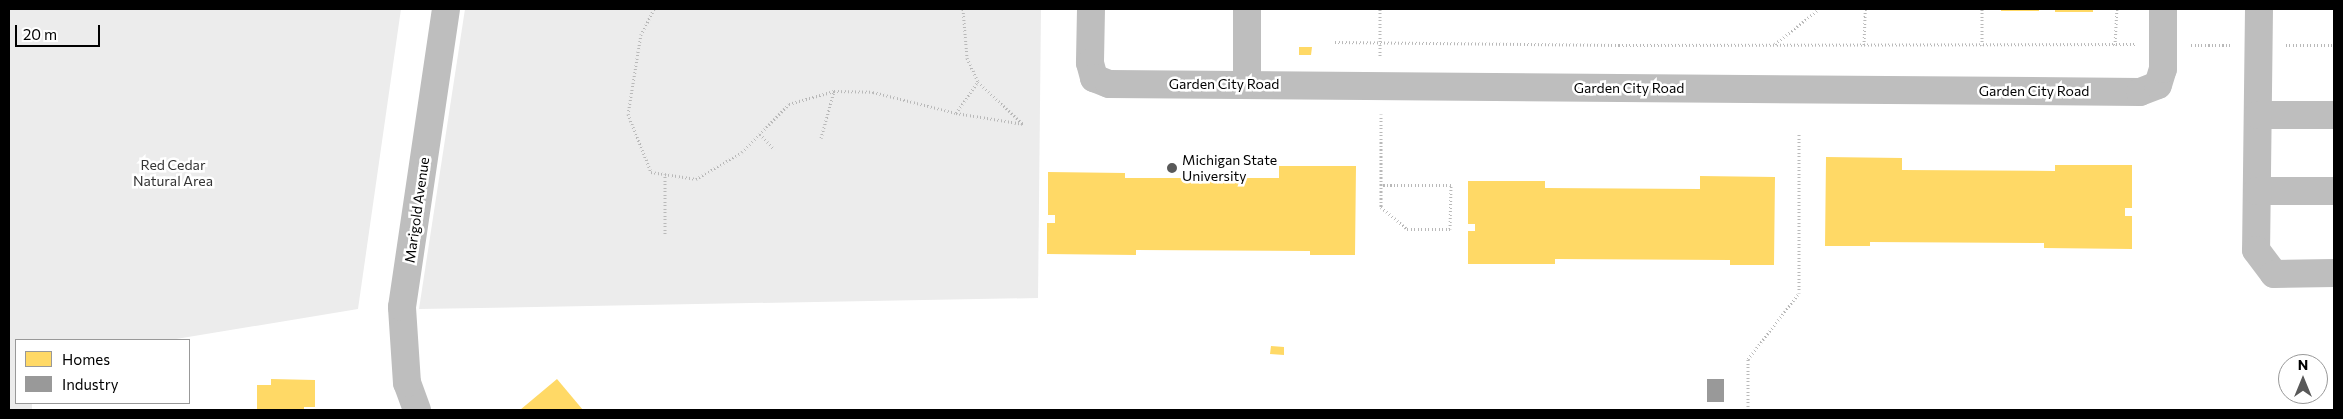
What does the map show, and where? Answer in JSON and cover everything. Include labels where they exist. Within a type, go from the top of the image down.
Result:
[{"type":"street","name":"Marigold Avenue","points":[[417,410],[407,383],[402,307],[446,9]]},
{"type":"street","name":"Garden City Road","points":[[1091,9],[1090,63],[1094,78],[1108,84],[2140,92],[2158,85],[2163,69],[2163,9]]},
{"type":"street","points":[[1247,9],[1247,84]]},
{"type":"street","points":[[2258,9],[2256,250],[2274,274],[2334,273]]},
{"type":"street","points":[[2258,115],[2334,115]]},
{"type":"street","points":[[2257,191],[2334,191]]},
{"type":"path","points":[[654,9],[641,34],[628,114],[651,172],[696,179],[742,152],[789,104],[834,91],[873,92],[956,113],[1024,124],[978,82],[967,58],[963,9]]},
{"type":"path","points":[[1774,45],[1819,9]]},
{"type":"path","points":[[1864,45],[1865,9]]},
{"type":"path","points":[[1982,9],[1982,45]]},
{"type":"path","points":[[2115,45],[2117,9]]},
{"type":"path","points":[[1335,42],[1774,45],[2334,45]]},
{"type":"path","points":[[956,113],[978,82]]},
{"type":"path","points":[[821,138],[834,91]]},
{"type":"path","points":[[760,134],[774,149]]},
{"type":"path","points":[[1748,410],[1748,359],[1799,293],[1799,134]]},
{"type":"path","points":[[665,174],[665,234]]},
{"type":"path","points":[[1381,184],[1451,186],[1450,229],[1407,229],[1381,207],[1381,184]]},
{"type":"green space","name":"Red Cedar Natural Area","points":[[9,9],[401,9],[358,309],[176,339],[15,339],[15,404],[32,404],[32,410],[9,410]]},
{"type":"green space","points":[[465,9],[1041,9],[1038,298],[419,309]]},
{"type":"building: Homes","points":[[2001,9],[2039,9],[2039,11],[2001,11]]},
{"type":"building: Homes","points":[[2055,9],[2093,9],[2093,12],[2055,12]]},
{"type":"building: Homes","points":[[1299,47],[1312,47],[1311,55],[1299,55]]},
{"type":"building: Homes","points":[[1826,157],[1902,158],[1902,170],[2055,171],[2055,165],[2132,165],[2132,208],[2125,208],[2125,216],[2132,216],[2132,249],[2044,248],[2044,243],[1870,242],[1870,246],[1825,246]]},
{"type":"building: Homes","points":[[1279,166],[1356,166],[1355,255],[1310,255],[1310,251],[1136,250],[1136,255],[1047,254],[1047,223],[1055,223],[1055,215],[1048,215],[1048,172],[1125,173],[1125,178],[1279,178]]},
{"type":"building: Homes","points":[[1700,176],[1775,177],[1774,265],[1730,265],[1730,260],[1555,259],[1555,264],[1468,264],[1468,231],[1475,231],[1475,224],[1468,224],[1468,181],[1545,181],[1545,188],[1700,189]]},
{"type":"building: Homes","points":[[1271,346],[1284,347],[1284,355],[1270,354]]},
{"type":"building: Homes","points":[[271,379],[315,380],[315,407],[304,407],[304,410],[257,410],[257,385],[271,385]]},
{"type":"building: Homes","points":[[557,379],[583,410],[520,410]]},
{"type":"building: Industry","points":[[1707,379],[1724,379],[1724,402],[1707,402]]},
{"type":"place","name":"Michigan State University","points":[[1172,168]]}]
